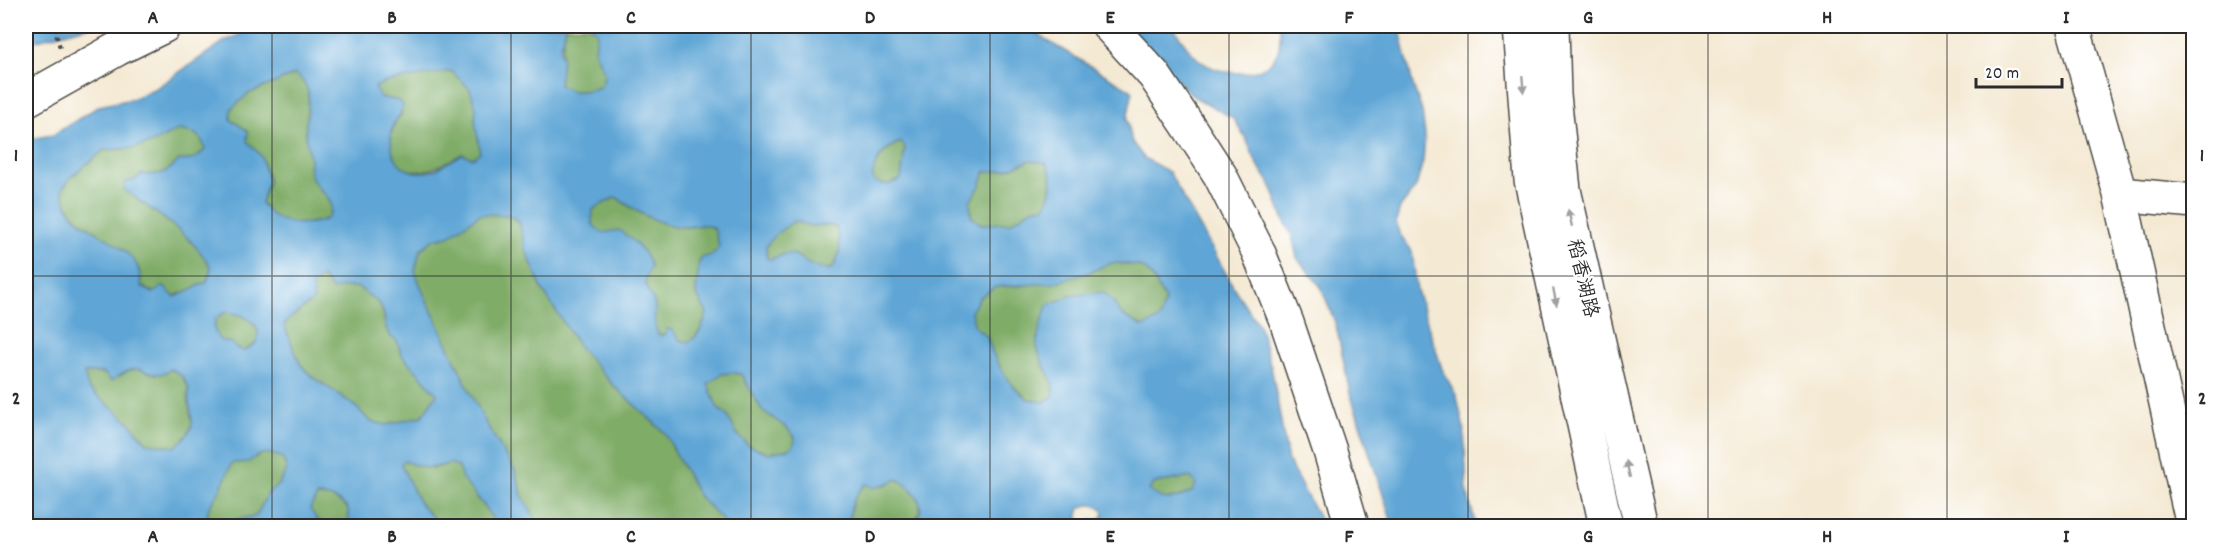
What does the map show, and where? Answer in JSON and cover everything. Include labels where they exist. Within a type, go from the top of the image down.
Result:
[{"type":"street","points":[[26,100],[117,49],[164,26]]},
{"type":"street","points":[[1110,26],[1154,75],[1187,124],[1220,175],[1258,250],[1287,323],[1330,451],[1352,526]]},
{"type":"street","name":"稻香湖路","points":[[1520,26],[1531,180],[1606,526]]},
{"type":"street","name":"稻香湖路","points":[[1551,26],[1554,95],[1564,190],[1641,526]]},
{"type":"street","points":[[2073,26],[2120,194],[2193,526]]},
{"type":"street","points":[[2120,194],[2193,201]]},
{"type":"path","points":[[54,26],[58,40]]},
{"type":"green space","points":[[566,26],[590,26],[597,32],[595,52],[605,74],[601,87],[575,91],[559,86]]},
{"type":"green space","points":[[451,70],[470,89],[476,108],[475,122],[481,152],[473,158],[463,154],[427,170],[414,171],[404,168],[393,156],[391,147],[393,129],[402,114],[399,101],[380,97],[375,87],[386,82]]},
{"type":"green space","points":[[296,74],[302,80],[308,93],[306,133],[310,171],[315,184],[331,204],[328,218],[311,223],[284,221],[269,212],[261,202],[268,184],[267,173],[254,149],[246,141],[248,131],[231,121],[231,109],[247,94]]},
{"type":"green space","points":[[178,130],[196,134],[202,140],[205,150],[194,159],[179,160],[163,173],[142,174],[125,183],[138,201],[152,209],[187,237],[202,252],[211,268],[207,282],[167,296],[141,286],[140,273],[135,262],[127,253],[73,214],[61,189],[71,177],[104,150],[134,147]]},
{"type":"green space","points":[[902,142],[905,147],[901,179],[887,184],[880,184],[873,180],[874,168],[881,156]]},
{"type":"green space","points":[[1030,160],[1046,163],[1050,174],[1051,190],[1045,207],[1032,209],[1010,223],[981,224],[971,216],[970,201],[980,186],[985,172],[1005,170]]},
{"type":"green space","points":[[616,197],[640,213],[658,221],[677,226],[702,225],[714,228],[720,246],[714,254],[699,262],[696,293],[707,313],[698,333],[689,342],[680,340],[667,329],[667,333],[662,336],[658,334],[652,323],[655,304],[646,289],[645,275],[592,224],[592,209]]},
{"type":"green space","points":[[480,214],[509,215],[519,221],[525,248],[543,291],[580,348],[614,386],[665,433],[698,495],[728,526],[539,526],[522,495],[515,471],[485,422],[469,390],[415,271],[420,250],[434,238],[449,236]]},
{"type":"green space","points":[[794,221],[812,226],[836,227],[840,249],[832,269],[814,268],[789,254],[767,259],[766,246],[775,234]]},
{"type":"green space","points":[[1111,263],[1133,265],[1146,270],[1165,300],[1160,319],[1143,327],[1122,315],[1111,299],[1043,365],[1054,384],[1054,395],[1044,402],[1028,399],[1003,373],[987,337],[975,327],[970,312],[980,297],[995,287],[1020,286],[1085,274]]},
{"type":"green space","points":[[322,276],[333,290],[358,287],[380,304],[385,325],[390,336],[397,341],[402,355],[437,394],[422,416],[387,425],[371,422],[353,404],[312,377],[300,364],[284,325],[299,312],[312,285]]},
{"type":"green space","points":[[226,312],[245,317],[255,325],[258,337],[255,344],[244,351],[236,348],[232,343],[220,341],[215,330],[216,318]]},
{"type":"green space","points":[[139,369],[159,374],[171,369],[182,376],[189,388],[188,399],[192,425],[190,431],[175,447],[147,443],[129,422],[87,388],[84,373],[104,373],[111,381],[129,370]]},
{"type":"green space","points":[[721,374],[741,374],[762,410],[787,428],[795,438],[794,445],[789,449],[769,453],[749,446],[737,434],[726,414],[718,409],[707,384]]},
{"type":"green space","points":[[269,452],[283,458],[287,470],[278,485],[269,492],[256,516],[238,519],[233,526],[210,526],[207,523],[208,509],[219,492],[232,462],[247,461]]},
{"type":"green space","points":[[404,461],[432,469],[450,463],[459,467],[463,479],[499,526],[441,526],[420,504],[402,467],[401,464]]},
{"type":"green space","points":[[1190,477],[1197,483],[1193,491],[1181,496],[1164,499],[1149,490],[1155,483]]},
{"type":"green space","points":[[898,478],[916,494],[920,507],[918,516],[903,525],[892,527],[850,526],[853,503],[866,484],[885,485]]},
{"type":"green space","points":[[317,496],[330,497],[341,503],[348,509],[349,520],[340,526],[319,522],[309,509]]},
{"type":"water","points":[[26,26],[91,26],[26,43]]},
{"type":"water","points":[[259,26],[566,26],[560,49],[562,58],[559,85],[580,91],[601,87],[605,74],[595,52],[597,32],[590,26],[1027,26],[1051,43],[1133,91],[1127,119],[1132,142],[1144,158],[1169,172],[1237,293],[1260,327],[1272,371],[1288,461],[1323,526],[900,526],[917,518],[921,507],[912,490],[898,479],[875,488],[866,484],[853,503],[850,526],[728,526],[698,495],[665,433],[614,386],[580,348],[543,291],[525,248],[519,221],[509,215],[480,214],[449,236],[434,239],[420,250],[415,271],[469,390],[485,422],[515,471],[522,495],[539,526],[497,525],[462,479],[459,467],[450,463],[427,468],[404,461],[401,464],[402,467],[420,504],[441,526],[340,526],[233,526],[238,519],[256,516],[269,492],[278,485],[287,470],[283,458],[265,454],[249,462],[232,463],[219,492],[208,509],[207,523],[210,526],[26,526],[26,261],[30,247],[26,241],[26,142],[29,139],[53,135],[99,106],[132,99],[156,88],[225,41]],"holes":[[[451,71],[470,89],[476,108],[475,122],[480,152],[473,158],[463,154],[434,170],[423,172],[406,169],[395,157],[391,139],[393,125],[403,105],[399,101],[380,97],[375,87],[386,82]],[[295,74],[302,80],[309,99],[306,132],[310,171],[315,184],[331,204],[328,218],[311,223],[297,223],[284,221],[269,212],[261,203],[268,181],[261,156],[247,141],[248,131],[231,120],[231,109],[248,94]],[[178,130],[192,133],[202,140],[205,150],[196,157],[190,160],[179,160],[163,173],[142,174],[125,183],[124,189],[172,224],[203,255],[211,268],[207,282],[175,297],[163,286],[153,293],[141,286],[140,273],[127,252],[73,215],[62,189],[71,177],[104,150],[134,148],[152,143]],[[901,142],[905,147],[901,179],[893,183],[880,184],[873,180],[873,174],[880,156]],[[1030,160],[1046,163],[1052,179],[1050,195],[1045,207],[1032,209],[1010,223],[981,224],[971,216],[970,201],[980,186],[985,172],[1005,170]],[[616,197],[640,213],[667,224],[686,227],[703,225],[714,228],[719,246],[713,254],[703,257],[699,262],[696,293],[707,313],[701,329],[693,339],[689,342],[680,340],[672,330],[667,329],[662,336],[658,334],[654,301],[645,280],[651,267],[645,255],[619,230],[602,233],[592,224],[593,209]],[[794,221],[812,226],[836,227],[840,248],[832,269],[816,268],[792,254],[767,259],[766,246],[776,234]],[[1111,263],[1133,265],[1146,270],[1165,300],[1160,319],[1143,327],[1122,315],[1111,299],[1102,292],[1070,296],[1047,305],[1037,346],[1052,382],[1054,395],[1044,402],[1028,399],[1015,388],[1003,373],[987,337],[975,327],[971,312],[980,297],[995,287],[1052,283],[1085,274]],[[322,277],[333,290],[358,287],[380,304],[385,325],[390,336],[397,341],[402,355],[437,394],[422,416],[387,425],[371,422],[353,404],[312,377],[300,364],[284,325],[314,300],[312,285]],[[226,312],[246,317],[255,325],[258,337],[255,344],[244,351],[236,348],[232,343],[220,340],[215,324],[216,318]],[[139,369],[159,374],[171,369],[182,376],[189,388],[192,419],[190,431],[175,447],[147,443],[129,422],[88,388],[84,373],[104,373],[111,381],[129,370]],[[721,374],[741,374],[762,410],[787,428],[795,437],[794,445],[789,449],[769,453],[749,446],[737,434],[726,414],[718,409],[708,384]],[[1190,477],[1196,483],[1193,491],[1176,498],[1165,499],[1149,490],[1155,483]],[[317,496],[334,499],[348,509],[349,520],[340,526],[319,522],[310,509]],[[1087,505],[1101,508],[1104,513],[1101,519],[1088,522],[1077,519],[1080,508]]]},
{"type":"water","points":[[1123,26],[1172,26],[1198,59],[1225,71],[1245,73],[1264,67],[1275,57],[1280,40],[1280,26],[1399,26],[1413,85],[1422,111],[1425,135],[1423,161],[1416,187],[1400,208],[1396,222],[1399,233],[1412,251],[1417,291],[1442,369],[1457,397],[1464,429],[1467,492],[1476,526],[1393,526],[1350,393],[1336,325],[1321,287],[1297,258],[1292,236],[1271,185],[1257,164],[1245,137],[1233,118],[1194,97]]}]
